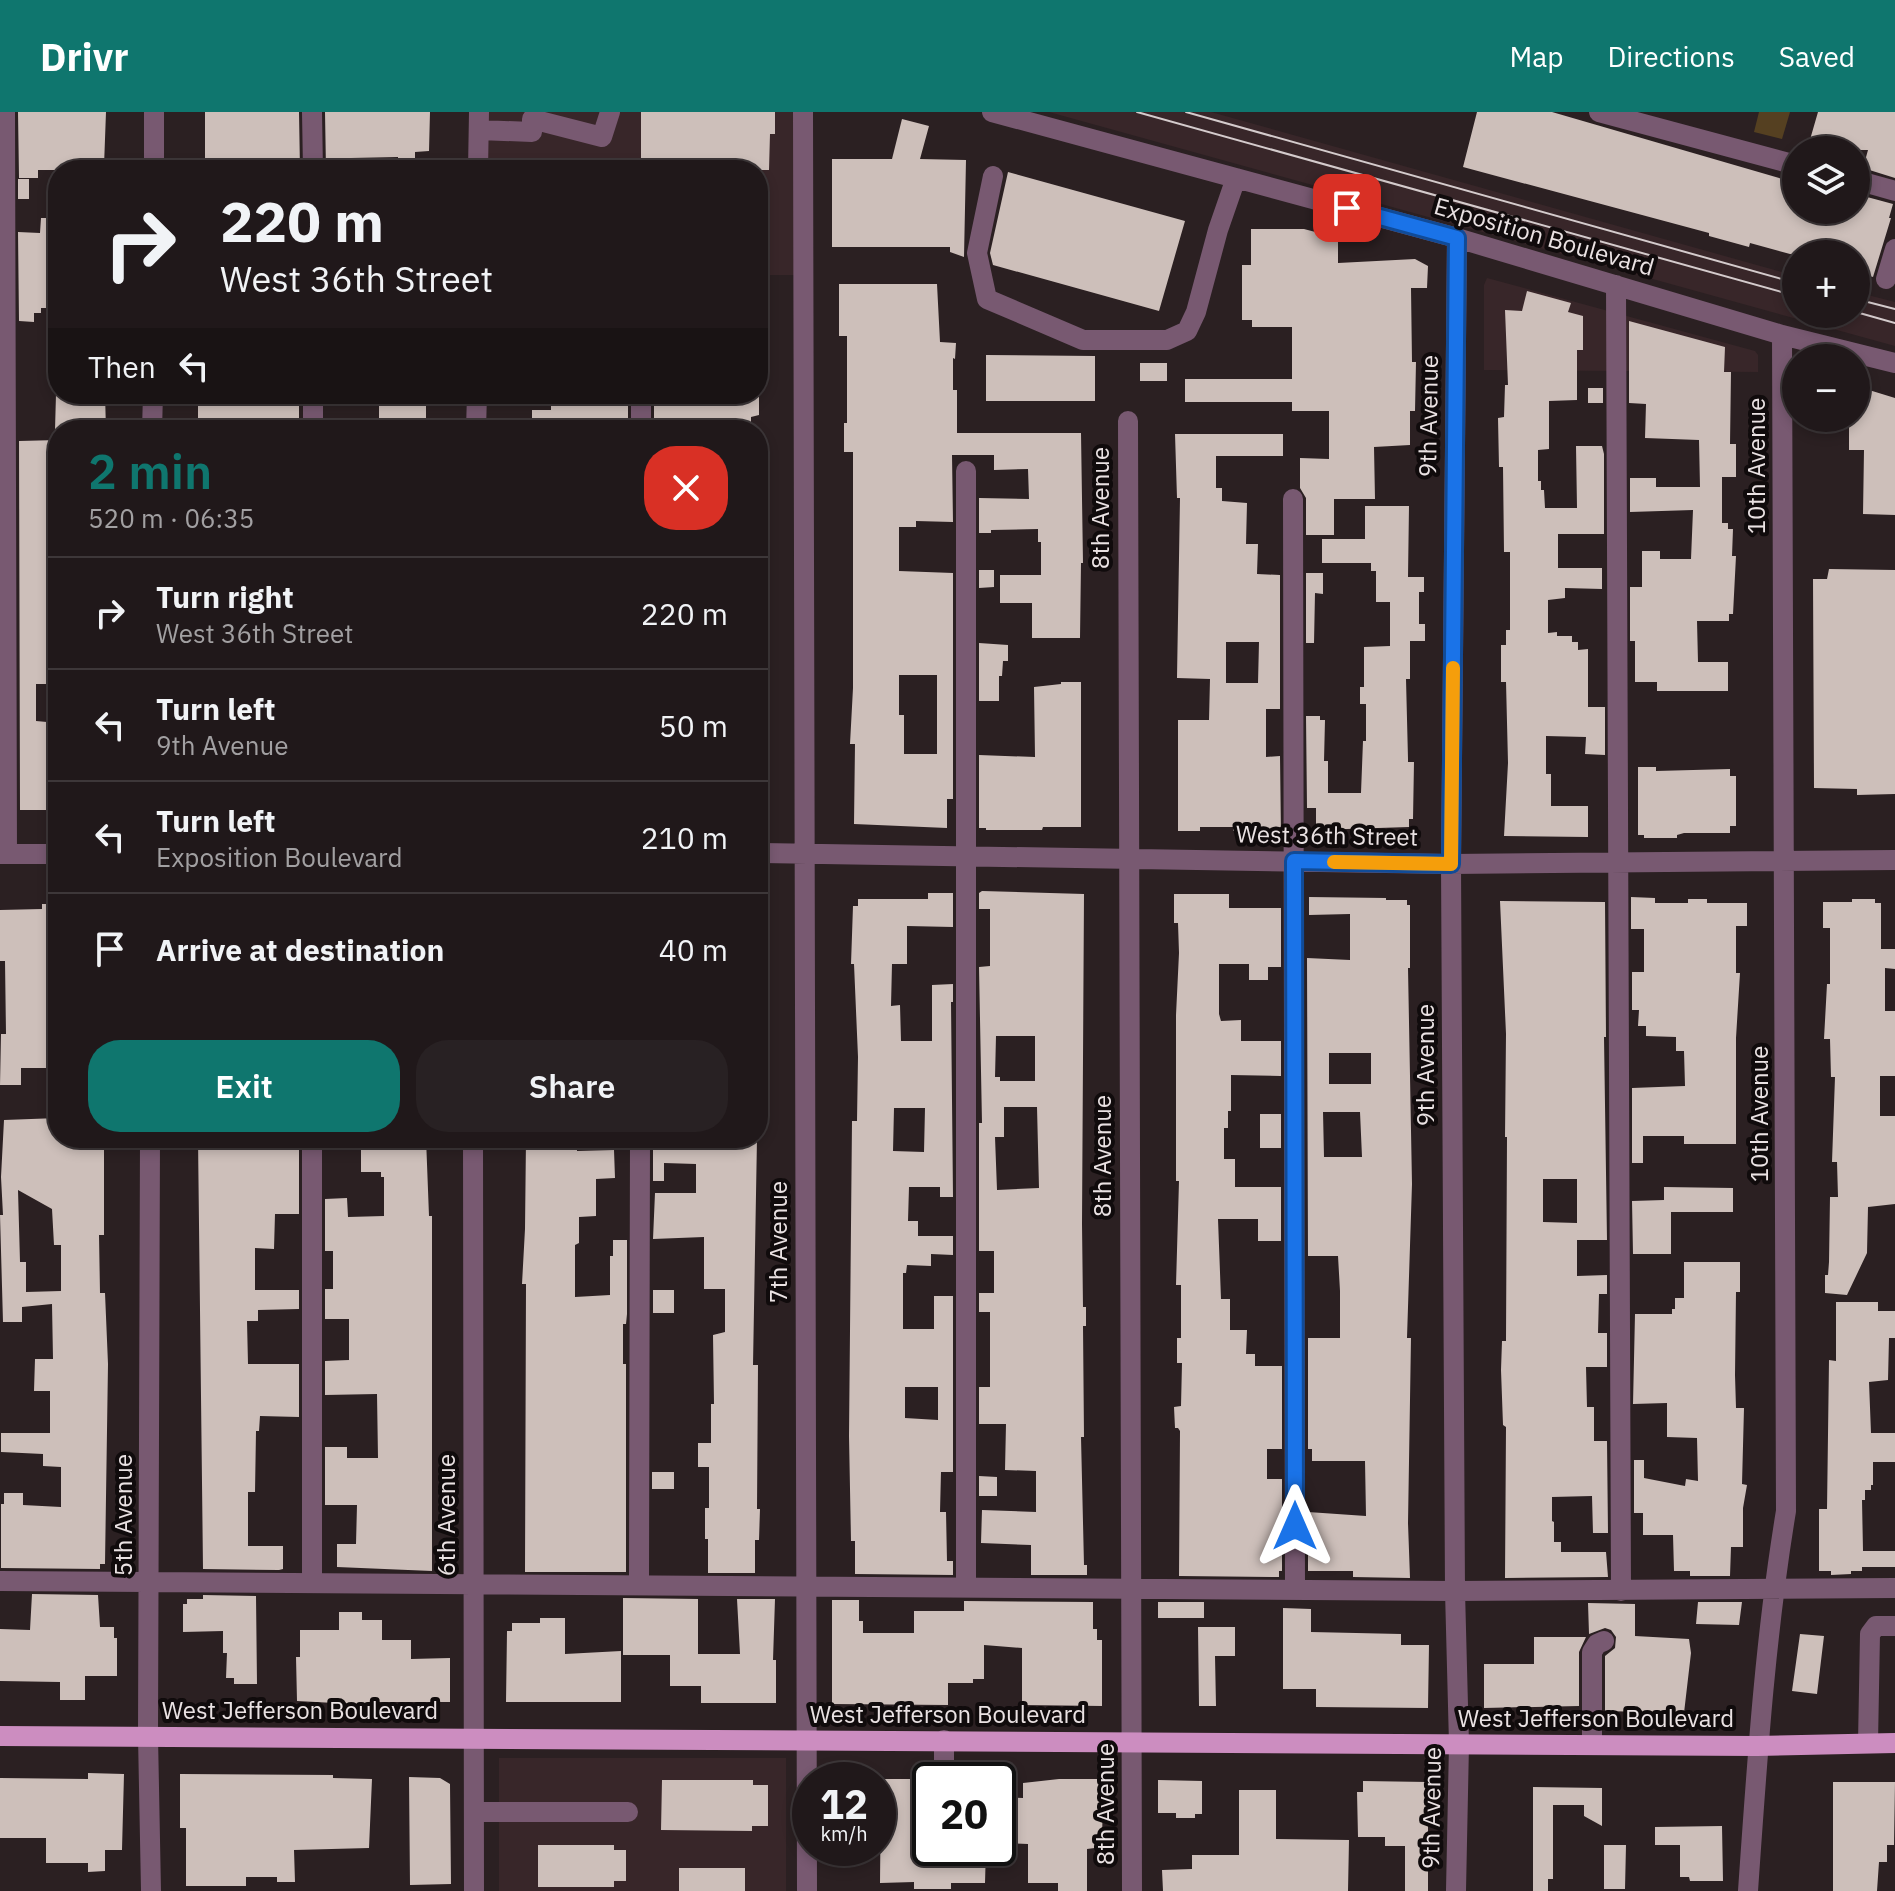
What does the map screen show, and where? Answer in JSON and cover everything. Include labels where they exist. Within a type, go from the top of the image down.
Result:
[{"type":"main road","name":"West Jefferson Boulevard","points":[[0,1736],[1757,1746],[1895,1743]]},
{"type":"street","points":[[5,112],[4,854],[48,854]]},
{"type":"street","points":[[154,112],[154,160]]},
{"type":"street","points":[[312,112],[313,160]]},
{"type":"street","points":[[478,160],[479,121],[532,132],[532,116],[602,137],[610,112]]},
{"type":"street","name":"7th Avenue","points":[[803,112],[807,1891]]},
{"type":"street","name":"Exposition Boulevard","points":[[992,112],[1457,238],[1782,335],[1895,363]]},
{"type":"street","points":[[1599,112],[1782,161]]},
{"type":"street","points":[[993,176],[977,253],[987,299],[1083,340],[1167,340],[1187,331],[1196,312],[1236,178]]},
{"type":"street","points":[[1870,184],[1895,191]]},
{"type":"street","name":"9th Avenue","points":[[1456,1891],[1459,1744],[1455,1591],[1451,864],[1457,238]]},
{"type":"street","points":[[1886,279],[1895,249]]},
{"type":"street","points":[[1616,285],[1621,1591]]},
{"type":"street","name":"10th Avenue","points":[[1748,1891],[1757,1746],[1773,1591],[1786,1511],[1782,335]]},
{"type":"street","name":"8th Avenue","points":[[1128,421],[1132,1891]]},
{"type":"street","points":[[966,471],[966,1586]]},
{"type":"street","points":[[1293,499],[1295,1589]]},
{"type":"street","name":"West 36th Street","points":[[768,853],[1451,864],[1895,860]]},
{"type":"street","name":"5th Avenue","points":[[150,1148],[148,1736],[151,1891]]},
{"type":"street","points":[[312,1148],[312,1583]]},
{"type":"street","name":"6th Avenue","points":[[473,1148],[474,1891]]},
{"type":"street","points":[[639,1585],[640,1148]]},
{"type":"street","points":[[0,1581],[1455,1591],[1895,1588]]},
{"type":"street","points":[[1868,1743],[1870,1634],[1876,1626],[1895,1626]]},
{"type":"street","points":[[1592,1743],[1592,1652],[1597,1644],[1604,1641]]},
{"type":"street","points":[[944,1740],[944,1762]]},
{"type":"street","points":[[474,1812],[628,1812]]},
{"type":"shaded area","points":[[479,112],[803,112],[803,275],[768,275],[768,160],[479,160]]},
{"type":"shaded area","points":[[1049,112],[1211,112],[1782,272],[1782,315]]},
{"type":"shaded area","points":[[1759,112],[1790,112],[1782,139],[1754,132]]},
{"type":"shaded area","points":[[1487,278],[1755,351],[1758,355],[1758,372],[1484,370],[1484,285]]},
{"type":"shaded area","points":[[1870,296],[1895,302],[1895,346],[1830,328],[1870,328]]},
{"type":"shaded area","points":[[499,1758],[786,1758],[786,1891],[499,1891]]},
{"type":"building","points":[[18,112],[106,112],[104,160],[48,160],[48,170],[38,170],[38,178],[19,178]]},
{"type":"building","points":[[205,112],[299,112],[300,160],[205,160]]},
{"type":"building","points":[[325,112],[430,112],[429,151],[415,152],[415,160],[398,160],[398,157],[326,160]]},
{"type":"building","points":[[641,112],[775,112],[775,134],[770,134],[769,170],[768,160],[641,160]]},
{"type":"building","points":[[1477,112],[1552,112],[1782,179],[1782,224],[1870,224],[1870,198],[1893,204],[1873,277],[1870,276],[1870,240],[1782,240],[1782,252],[1750,243],[1749,247],[1709,236],[1709,233],[1463,167]]},
{"type":"building","points":[[1818,112],[1895,112],[1895,178],[1870,170],[1870,136],[1811,136]]},
{"type":"building","points":[[902,119],[929,126],[920,159],[966,160],[964,257],[950,252],[950,247],[832,247],[832,159],[892,159]]},
{"type":"building","points":[[1008,172],[1185,221],[1159,311],[993,265],[990,253]]},
{"type":"building","points":[[18,179],[29,179],[29,199],[18,199]]},
{"type":"building","points":[[41,218],[48,218],[48,308],[34,313],[34,322],[19,321],[18,232],[40,233]]},
{"type":"building","points":[[1251,229],[1304,229],[1338,238],[1338,263],[1415,259],[1428,266],[1427,288],[1411,288],[1412,362],[1416,362],[1415,411],[1410,411],[1410,445],[1374,447],[1375,499],[1334,499],[1334,535],[1306,535],[1306,498],[1300,488],[1300,458],[1329,459],[1329,411],[1292,411],[1292,402],[1185,402],[1185,379],[1292,379],[1292,327],[1252,327],[1252,320],[1242,320],[1242,265],[1251,265]]},
{"type":"building","points":[[839,284],[937,284],[940,342],[956,343],[953,390],[957,390],[957,433],[1081,433],[1083,563],[1080,638],[1032,638],[1032,603],[1000,603],[1000,575],[1041,575],[1041,542],[1038,542],[1038,529],[979,533],[979,498],[1029,499],[1028,469],[994,470],[994,455],[952,455],[953,522],[916,521],[916,527],[899,527],[899,571],[953,573],[953,799],[947,799],[947,828],[854,824],[855,744],[850,744],[853,688],[853,452],[844,452],[847,336],[839,336]],"holes":[[[899,675],[937,675],[937,754],[904,754],[904,715],[899,715]]]},
{"type":"building","points":[[1527,291],[1571,303],[1568,312],[1583,316],[1583,350],[1577,350],[1577,400],[1549,401],[1549,449],[1538,450],[1538,481],[1541,481],[1541,490],[1544,490],[1545,508],[1577,508],[1576,446],[1602,446],[1604,454],[1604,534],[1558,534],[1558,568],[1602,568],[1602,589],[1565,588],[1565,598],[1548,600],[1548,633],[1572,636],[1572,642],[1578,642],[1578,650],[1588,649],[1588,707],[1605,707],[1605,755],[1585,754],[1586,737],[1546,736],[1546,774],[1551,774],[1551,806],[1588,806],[1588,837],[1504,836],[1508,763],[1506,682],[1501,682],[1501,645],[1506,645],[1506,630],[1510,630],[1510,552],[1504,552],[1503,467],[1499,467],[1498,418],[1504,417],[1505,385],[1508,385],[1505,310],[1522,311]]},
{"type":"building","points":[[1629,321],[1725,347],[1724,372],[1731,372],[1730,444],[1736,444],[1736,477],[1722,477],[1722,523],[1728,523],[1728,529],[1733,529],[1732,556],[1736,556],[1733,614],[1729,614],[1729,621],[1697,621],[1698,662],[1728,662],[1728,691],[1657,691],[1657,682],[1635,682],[1635,641],[1630,641],[1630,587],[1642,587],[1642,551],[1660,551],[1660,559],[1691,559],[1693,510],[1630,512],[1630,478],[1656,478],[1656,487],[1700,487],[1699,440],[1645,438],[1646,404],[1629,403]]},
{"type":"building","points":[[986,355],[1095,356],[1095,401],[986,401]]},
{"type":"building","points":[[1140,363],[1167,363],[1167,381],[1140,381]]},
{"type":"building","points":[[1588,388],[1603,388],[1603,403],[1588,403]]},
{"type":"building","points":[[1870,390],[1895,398],[1895,515],[1863,514],[1864,450],[1849,450],[1849,432],[1870,432]]},
{"type":"building","points":[[56,404],[105,404],[106,420],[55,420]]},
{"type":"building","points":[[198,404],[299,404],[299,420],[198,420]]},
{"type":"building","points":[[379,404],[426,404],[426,420],[379,420]]},
{"type":"building","points":[[551,404],[628,404],[628,420],[532,420],[532,410],[551,410]]},
{"type":"building","points":[[654,404],[759,404],[759,415],[751,417],[751,420],[654,420]]},
{"type":"building","points":[[1175,434],[1283,434],[1283,456],[1216,456],[1216,488],[1222,488],[1222,501],[1247,503],[1246,544],[1258,544],[1257,574],[1280,575],[1280,709],[1266,709],[1266,757],[1280,756],[1281,836],[1241,835],[1241,831],[1233,831],[1233,827],[1178,831],[1178,720],[1209,720],[1210,679],[1177,678],[1180,498],[1177,498]],"holes":[[[1226,642],[1259,642],[1258,683],[1226,683]]]},
{"type":"building","points":[[48,440],[48,684],[36,684],[36,721],[47,722],[48,726],[48,810],[20,810],[19,441]]},
{"type":"building","points":[[1365,506],[1409,506],[1408,577],[1424,577],[1424,592],[1419,592],[1419,624],[1425,624],[1425,641],[1410,641],[1410,679],[1406,679],[1408,762],[1414,762],[1413,819],[1409,819],[1409,827],[1316,830],[1316,808],[1307,808],[1306,716],[1320,716],[1320,720],[1325,720],[1324,761],[1328,761],[1328,793],[1361,793],[1363,741],[1366,741],[1366,704],[1360,704],[1360,687],[1364,687],[1364,647],[1390,646],[1390,602],[1376,602],[1376,571],[1371,571],[1371,563],[1322,563],[1322,539],[1365,539]]},
{"type":"building","points":[[1829,569],[1895,570],[1895,794],[1857,795],[1857,789],[1814,788],[1813,579],[1827,579]]},
{"type":"building","points":[[979,570],[994,570],[994,587],[979,588]]},
{"type":"building","points":[[1306,573],[1323,573],[1323,594],[1315,593],[1314,643],[1306,643]]},
{"type":"building","points":[[979,643],[1008,645],[1008,661],[1003,661],[1002,676],[999,676],[999,701],[979,701]]},
{"type":"building","points":[[1081,682],[1081,827],[1043,827],[1042,830],[979,828],[979,755],[1035,757],[1034,687]]},
{"type":"building","points":[[1638,767],[1656,767],[1656,771],[1730,769],[1730,776],[1736,776],[1736,826],[1730,826],[1730,833],[1684,833],[1677,835],[1677,838],[1644,838],[1644,835],[1638,835]]},
{"type":"building","points":[[928,893],[953,893],[953,927],[907,926],[907,964],[892,964],[891,1006],[900,1005],[901,1041],[932,1041],[932,985],[953,984],[953,1197],[940,1197],[940,1187],[909,1187],[908,1221],[918,1221],[918,1236],[953,1236],[953,1255],[931,1254],[931,1266],[907,1265],[906,1273],[903,1273],[903,1329],[934,1329],[934,1296],[953,1296],[953,1472],[941,1472],[940,1512],[946,1512],[947,1561],[953,1561],[953,1575],[855,1574],[855,1541],[851,1541],[849,1436],[852,1121],[857,1121],[858,1057],[854,964],[851,964],[853,906],[858,906],[858,899],[928,899]],"holes":[[[894,1108],[925,1108],[924,1152],[893,1151]],[[905,1387],[938,1387],[938,1420],[905,1418]]]},
{"type":"building","points":[[979,893],[1084,894],[1082,1224],[1086,1326],[1083,1326],[1084,1437],[1081,1437],[1084,1565],[1087,1565],[1087,1575],[1031,1575],[1031,1545],[981,1543],[982,1510],[1036,1512],[1036,1471],[1005,1470],[1006,1424],[979,1424],[979,1387],[990,1387],[990,1312],[979,1312],[979,1293],[994,1293],[994,1251],[979,1251],[979,1123],[982,1123],[979,967],[990,966],[990,909],[979,909]],"holes":[[[996,1036],[1035,1036],[1035,1081],[1000,1081],[1000,1077],[995,1077]],[[1004,1107],[1037,1107],[1039,1188],[997,1190],[995,1137],[1004,1137]]]},
{"type":"building","points":[[1174,894],[1229,894],[1229,908],[1281,908],[1281,967],[1268,967],[1268,980],[1249,980],[1249,964],[1219,964],[1219,1014],[1221,1021],[1241,1020],[1241,1041],[1281,1041],[1281,1076],[1231,1075],[1231,1111],[1228,1111],[1228,1128],[1224,1128],[1224,1159],[1235,1159],[1235,1187],[1281,1187],[1281,1241],[1258,1241],[1258,1219],[1218,1219],[1221,1299],[1230,1299],[1230,1330],[1247,1330],[1246,1354],[1255,1354],[1255,1366],[1282,1366],[1282,1449],[1267,1449],[1267,1479],[1282,1479],[1282,1571],[1279,1571],[1279,1577],[1179,1576],[1180,1431],[1175,1428],[1174,1407],[1181,1406],[1182,1363],[1177,1363],[1177,1338],[1181,1338],[1181,1285],[1176,1285],[1179,1181],[1176,1181],[1176,1015],[1179,953],[1178,923],[1174,923]]},
{"type":"building","points":[[1309,897],[1386,898],[1407,900],[1407,905],[1410,905],[1408,968],[1412,1184],[1407,1338],[1411,1338],[1410,1578],[1353,1577],[1353,1571],[1308,1571],[1308,1512],[1366,1516],[1365,1461],[1312,1461],[1312,1449],[1308,1449],[1308,1338],[1340,1338],[1340,1291],[1338,1256],[1308,1256],[1307,958],[1350,960],[1350,914],[1309,915]],"holes":[[[1329,1053],[1371,1053],[1371,1084],[1329,1084]],[[1323,1112],[1360,1112],[1362,1157],[1324,1157]]]},
{"type":"building","points":[[1631,897],[1655,898],[1655,903],[1688,903],[1688,899],[1707,899],[1707,903],[1747,903],[1747,926],[1736,926],[1736,973],[1740,973],[1736,1038],[1736,1144],[1684,1144],[1684,1136],[1643,1136],[1643,1163],[1632,1163],[1632,1088],[1685,1086],[1684,1051],[1676,1051],[1676,1037],[1646,1036],[1646,1026],[1638,1026],[1639,1010],[1632,1010],[1632,972],[1644,972],[1644,929],[1631,929]]},
{"type":"building","points":[[1852,899],[1875,899],[1875,903],[1881,903],[1881,949],[1895,949],[1895,969],[1885,968],[1885,1011],[1895,1011],[1895,1076],[1880,1076],[1880,1116],[1895,1116],[1895,1204],[1868,1207],[1867,1253],[1847,1295],[1825,1293],[1830,1197],[1838,1197],[1837,1162],[1832,1162],[1835,1077],[1831,1077],[1830,1039],[1824,1039],[1827,984],[1830,984],[1830,928],[1823,928],[1823,902],[1852,902]]},
{"type":"building","points":[[1500,901],[1605,902],[1607,1240],[1577,1240],[1577,1276],[1607,1275],[1607,1294],[1599,1294],[1598,1333],[1607,1333],[1607,1367],[1586,1367],[1587,1407],[1594,1407],[1594,1441],[1607,1441],[1608,1533],[1593,1533],[1592,1496],[1552,1497],[1552,1521],[1554,1542],[1561,1542],[1561,1552],[1606,1552],[1608,1577],[1505,1578],[1506,1427],[1503,1425],[1501,1370],[1502,1341],[1506,1341],[1506,1034]],"holes":[[[1543,1179],[1577,1179],[1577,1223],[1543,1222]]]},
{"type":"building","points":[[42,904],[48,904],[48,1068],[21,1068],[21,1085],[0,1085],[1,1034],[6,1034],[5,961],[0,961],[0,910],[42,909]]},
{"type":"building","points":[[1260,1114],[1281,1114],[1281,1148],[1260,1148]]},
{"type":"building","points":[[48,1118],[48,1148],[104,1148],[104,1235],[99,1235],[100,1293],[105,1293],[108,1364],[105,1564],[100,1564],[100,1569],[1,1568],[1,1504],[4,1504],[4,1493],[23,1493],[23,1505],[61,1507],[61,1467],[43,1466],[43,1454],[1,1452],[1,1433],[50,1433],[50,1391],[34,1391],[35,1359],[53,1359],[52,1304],[22,1307],[22,1322],[3,1322],[1,1177],[4,1120]],"holes":[[[18,1190],[52,1209],[54,1245],[61,1245],[61,1291],[26,1292],[26,1262],[20,1262]]]},
{"type":"building","points":[[198,1148],[299,1148],[299,1214],[275,1214],[274,1249],[255,1248],[255,1290],[299,1290],[299,1309],[258,1310],[258,1321],[247,1321],[248,1364],[299,1364],[299,1417],[260,1416],[259,1431],[256,1431],[255,1492],[248,1492],[248,1546],[283,1546],[283,1569],[203,1569]]},
{"type":"building","points":[[361,1148],[426,1148],[429,1216],[432,1216],[432,1571],[337,1567],[337,1544],[356,1544],[357,1505],[325,1505],[325,1447],[347,1447],[347,1458],[378,1458],[377,1394],[325,1395],[325,1361],[349,1360],[349,1319],[325,1319],[325,1289],[333,1289],[333,1251],[325,1251],[325,1199],[347,1198],[348,1217],[384,1216],[384,1177],[381,1177],[381,1172],[361,1172]]},
{"type":"building","points":[[526,1148],[614,1150],[615,1178],[596,1179],[596,1216],[579,1217],[579,1243],[575,1245],[575,1297],[610,1295],[613,1240],[627,1240],[627,1314],[626,1324],[623,1324],[623,1364],[626,1364],[626,1572],[525,1572],[526,1284],[522,1284]]},
{"type":"building","points":[[653,1148],[757,1148],[753,1365],[758,1365],[757,1509],[760,1509],[759,1540],[755,1540],[755,1573],[708,1573],[705,1508],[709,1508],[709,1467],[698,1467],[698,1443],[711,1443],[713,1335],[725,1332],[725,1289],[704,1289],[704,1237],[653,1239],[655,1193],[696,1193],[696,1164],[664,1163],[664,1181],[653,1181]]},
{"type":"building","points":[[1664,1187],[1733,1188],[1733,1212],[1671,1212],[1671,1254],[1633,1254],[1632,1201],[1664,1200]]},
{"type":"building","points":[[1684,1262],[1740,1262],[1740,1292],[1736,1292],[1736,1408],[1744,1408],[1742,1484],[1747,1485],[1743,1508],[1743,1547],[1731,1547],[1730,1576],[1690,1576],[1690,1571],[1674,1571],[1673,1535],[1643,1535],[1643,1513],[1634,1513],[1634,1460],[1644,1460],[1644,1478],[1685,1486],[1686,1479],[1698,1481],[1697,1438],[1667,1437],[1667,1403],[1633,1404],[1635,1314],[1672,1314],[1675,1298],[1684,1298]]},
{"type":"building","points":[[653,1290],[674,1290],[674,1313],[653,1313]]},
{"type":"building","points":[[1836,1302],[1878,1302],[1878,1311],[1895,1311],[1895,1338],[1889,1338],[1888,1380],[1869,1382],[1871,1433],[1895,1433],[1895,1462],[1873,1462],[1873,1485],[1871,1490],[1865,1490],[1865,1500],[1862,1500],[1863,1551],[1895,1551],[1895,1567],[1862,1567],[1862,1571],[1851,1571],[1851,1574],[1831,1575],[1831,1571],[1819,1571],[1819,1509],[1827,1509],[1829,1360],[1836,1361]]},
{"type":"building","points":[[652,1472],[674,1472],[674,1489],[652,1489]]},
{"type":"building","points":[[979,1476],[997,1477],[997,1496],[979,1496]]},
{"type":"building","points":[[32,1594],[98,1595],[100,1627],[114,1627],[117,1676],[85,1676],[85,1700],[60,1700],[60,1682],[0,1681],[0,1629],[30,1630]]},
{"type":"building","points":[[203,1595],[256,1596],[257,1684],[234,1684],[234,1678],[226,1678],[227,1653],[223,1653],[223,1631],[183,1632],[183,1604],[187,1604],[187,1599],[203,1599]]},
{"type":"building","points":[[623,1598],[698,1599],[698,1654],[740,1654],[737,1599],[775,1599],[773,1660],[776,1660],[776,1703],[701,1703],[701,1686],[670,1686],[670,1655],[623,1655]]},
{"type":"building","points":[[832,1600],[859,1600],[859,1621],[863,1621],[863,1633],[914,1633],[914,1611],[964,1611],[964,1601],[1093,1602],[1093,1629],[1097,1629],[1097,1640],[1102,1640],[1102,1706],[1022,1705],[1022,1648],[984,1645],[984,1679],[973,1679],[973,1683],[948,1683],[948,1705],[832,1704]]},
{"type":"building","points":[[1158,1602],[1204,1602],[1204,1618],[1158,1618]]},
{"type":"building","points":[[1698,1602],[1742,1602],[1739,1625],[1696,1624]]},
{"type":"building","points":[[1588,1603],[1635,1604],[1635,1636],[1689,1639],[1691,1653],[1684,1713],[1605,1711],[1605,1656],[1615,1648],[1616,1637],[1605,1628],[1589,1634]]},
{"type":"building","points":[[1283,1608],[1311,1609],[1311,1632],[1401,1634],[1401,1645],[1429,1645],[1428,1708],[1316,1707],[1316,1689],[1283,1689]]},
{"type":"building","points":[[339,1612],[362,1612],[362,1620],[382,1620],[382,1640],[411,1640],[411,1659],[450,1658],[450,1702],[372,1702],[372,1705],[297,1701],[296,1657],[300,1657],[300,1630],[339,1630]]},
{"type":"building","points":[[540,1618],[565,1618],[565,1654],[621,1651],[621,1702],[506,1702],[507,1631],[512,1631],[512,1623],[540,1623]]},
{"type":"building","points":[[1198,1627],[1235,1627],[1235,1656],[1215,1656],[1216,1706],[1199,1706]]},
{"type":"building","points":[[1800,1634],[1824,1636],[1817,1694],[1792,1691]]},
{"type":"building","points":[[1534,1637],[1586,1637],[1579,1652],[1579,1706],[1484,1708],[1484,1664],[1534,1664]]},
{"type":"building","points":[[88,1773],[124,1774],[122,1850],[105,1850],[105,1871],[88,1872],[88,1863],[46,1863],[46,1838],[0,1838],[0,1778],[88,1779]]},
{"type":"building","points":[[180,1774],[333,1775],[333,1778],[372,1779],[369,1848],[294,1850],[295,1882],[277,1882],[277,1877],[246,1877],[246,1886],[186,1886],[186,1828],[180,1828]]},
{"type":"building","points":[[409,1777],[440,1778],[450,1784],[451,1884],[410,1885]]},
{"type":"building","points":[[896,1779],[910,1779],[912,1866],[985,1866],[985,1883],[951,1883],[951,1889],[914,1889],[914,1882],[880,1883],[880,1866],[896,1866]]},
{"type":"building","points":[[1103,1779],[1102,1847],[1087,1849],[1087,1891],[1058,1891],[1058,1883],[1028,1883],[1028,1844],[1016,1844],[1016,1798],[1023,1798],[1023,1783]]},
{"type":"building","points":[[662,1780],[753,1780],[753,1785],[768,1785],[768,1826],[752,1826],[752,1831],[661,1830]]},
{"type":"building","points":[[1158,1780],[1202,1781],[1202,1814],[1195,1814],[1195,1818],[1176,1818],[1176,1813],[1158,1813]]},
{"type":"building","points":[[1363,1781],[1428,1782],[1428,1891],[1405,1891],[1405,1846],[1385,1846],[1385,1837],[1358,1837],[1357,1792],[1363,1792]]},
{"type":"building","points":[[1833,1782],[1895,1782],[1894,1845],[1887,1845],[1887,1862],[1879,1862],[1877,1891],[1833,1891]]},
{"type":"building","points":[[1533,1787],[1602,1788],[1602,1826],[1584,1816],[1584,1805],[1553,1805],[1553,1879],[1548,1879],[1548,1891],[1533,1891]]},
{"type":"building","points":[[1239,1790],[1276,1790],[1276,1839],[1349,1840],[1348,1891],[1163,1891],[1162,1870],[1192,1869],[1192,1855],[1239,1855]]},
{"type":"building","points":[[1722,1826],[1723,1881],[1690,1881],[1689,1877],[1680,1877],[1680,1845],[1655,1845],[1655,1827]]},
{"type":"building","points":[[538,1845],[614,1845],[614,1850],[626,1850],[626,1881],[614,1881],[614,1887],[538,1887]]},
{"type":"building","points":[[1604,1845],[1626,1845],[1625,1889],[1604,1889]]},
{"type":"building","points":[[679,1868],[745,1868],[745,1891],[679,1891]]},
{"type":"tram line","points":[[1137,112],[1782,292]]},
{"type":"tram line","points":[[1186,112],[1782,279]]},
{"type":"tram line","points":[[1870,303],[1895,309]]},
{"type":"tram line","points":[[1870,316],[1895,323]]},
{"type":"slow traffic","points":[[1334,862],[1451,864],[1453,668]]},
{"type":"route","points":[[1295,1526],[1294,861],[1451,864],[1457,238],[1347,208]]}]
